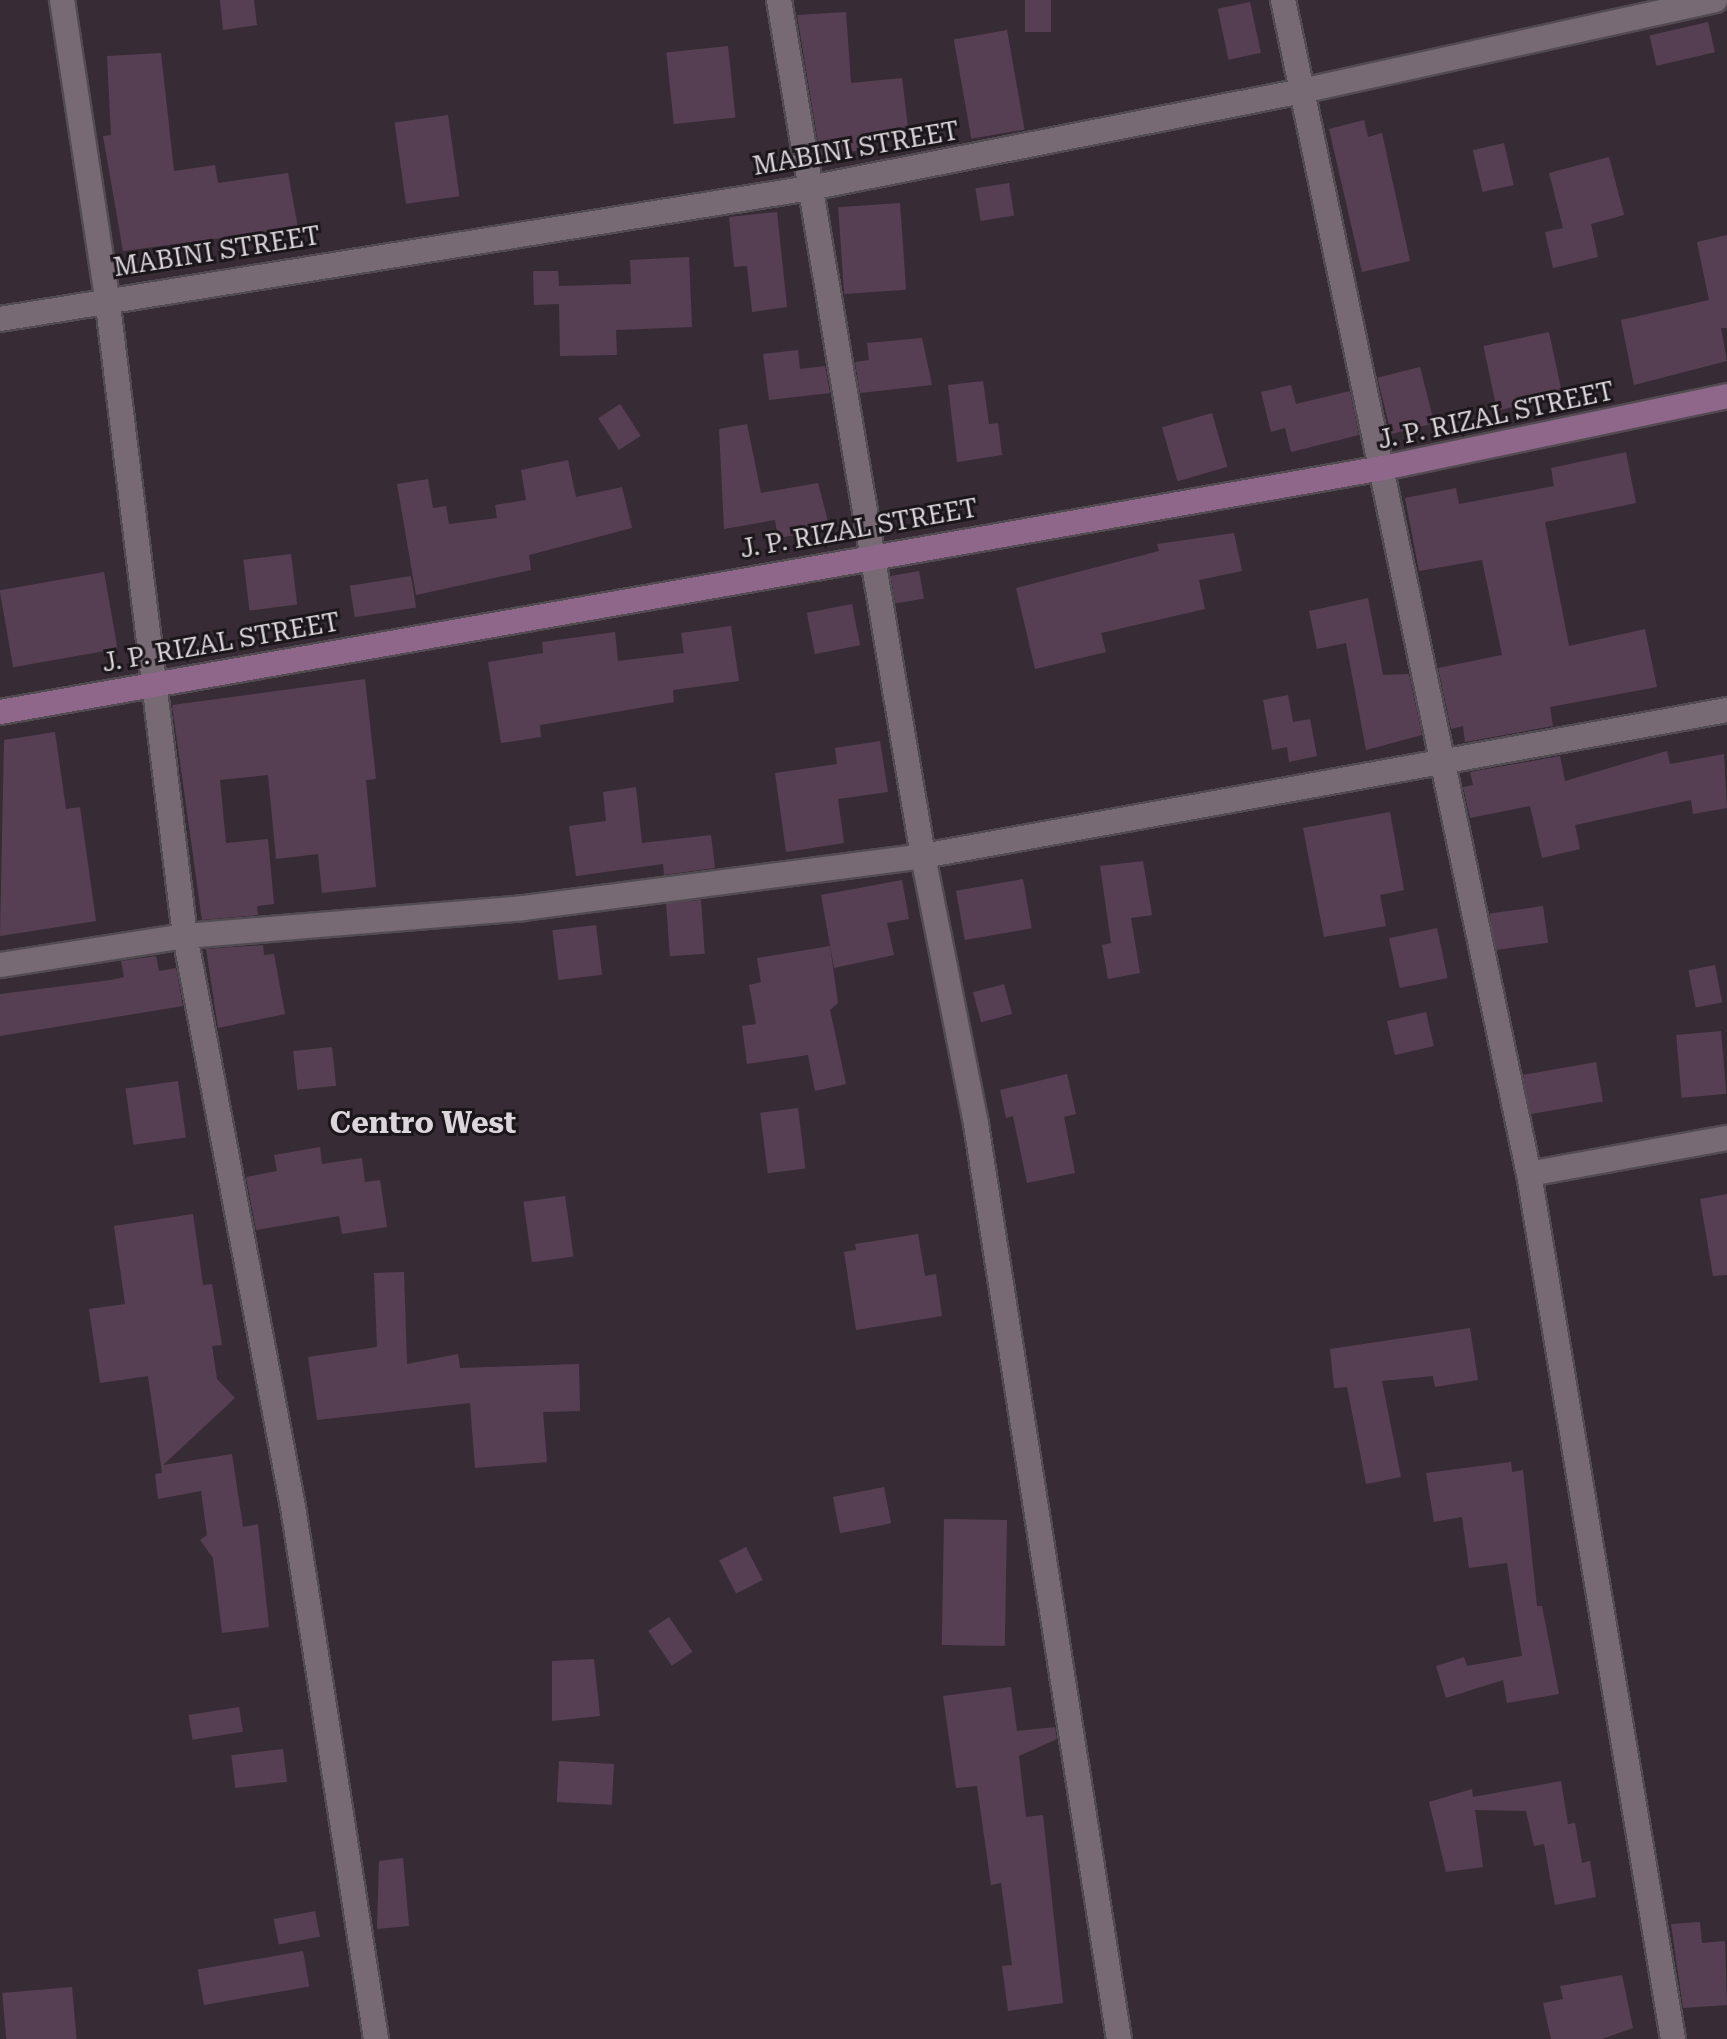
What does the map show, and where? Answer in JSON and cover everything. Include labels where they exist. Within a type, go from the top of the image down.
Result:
[{"type":"main road","name":"J. P. RIZAL STREET","points":[[0,712],[877,553],[1383,468],[1727,396]]},
{"type":"street","points":[[62,0],[107,297],[151,684],[185,936],[293,1507],[376,2039]]},
{"type":"street","points":[[779,0],[877,553],[923,856],[976,1124],[1119,2039]]},
{"type":"street","points":[[1283,0],[1529,1174],[1673,2039]]},
{"type":"street","name":"MABINI STREET","points":[[0,319],[107,297],[810,188],[1302,91],[1715,0]]},
{"type":"street","points":[[0,965],[185,936],[523,908],[923,856],[1727,710]]},
{"type":"street","points":[[1529,1174],[1727,1138]]},
{"type":"building","points":[[220,0],[254,0],[257,25],[223,30]]},
{"type":"building","points":[[1025,0],[1051,0],[1051,32],[1025,32]]},
{"type":"building","points":[[1250,2],[1261,53],[1229,60],[1218,9]]},
{"type":"building","points":[[846,12],[851,83],[902,78],[908,128],[861,134],[863,150],[820,155],[797,15]]},
{"type":"building","points":[[1708,22],[1715,52],[1657,66],[1650,35]]},
{"type":"building","points":[[1007,30],[1025,129],[971,139],[954,39]]},
{"type":"building","points":[[728,46],[736,118],[674,124],[666,52]]},
{"type":"building","points":[[161,53],[174,171],[215,165],[218,183],[288,173],[298,228],[123,251],[103,136],[111,135],[107,56]]},
{"type":"building","points":[[448,115],[459,196],[406,204],[395,123]]},
{"type":"building","points":[[1364,120],[1368,137],[1382,133],[1410,261],[1362,272],[1329,129]]},
{"type":"building","points":[[1504,143],[1514,185],[1482,192],[1473,150]]},
{"type":"building","points":[[1609,157],[1624,215],[1591,224],[1598,257],[1553,268],[1545,232],[1563,228],[1549,173]]},
{"type":"building","points":[[1009,183],[1014,216],[981,221],[975,188]]},
{"type":"building","points":[[900,203],[906,290],[844,294],[838,207]]},
{"type":"building","points":[[777,212],[787,307],[752,312],[747,266],[734,267],[729,217]]},
{"type":"building","points":[[1727,235],[1727,328],[1721,328],[1727,361],[1634,385],[1621,320],[1709,300],[1697,242]]},
{"type":"building","points":[[689,257],[692,327],[616,330],[617,355],[560,356],[559,304],[534,305],[533,271],[558,271],[559,286],[631,284],[630,260]]},
{"type":"building","points":[[1549,332],[1563,397],[1497,410],[1483,346]]},
{"type":"building","points":[[922,338],[932,385],[860,393],[855,362],[869,360],[867,343]]},
{"type":"building","points":[[798,350],[800,369],[825,366],[830,393],[769,400],[763,354]]},
{"type":"building","points":[[1420,367],[1434,423],[1391,434],[1377,378]]},
{"type":"building","points":[[983,381],[989,424],[998,423],[1002,455],[957,462],[948,385]]},
{"type":"building","points":[[1291,385],[1296,404],[1350,391],[1359,435],[1291,452],[1285,428],[1271,432],[1261,392]]},
{"type":"building","points":[[620,404],[641,436],[619,450],[598,418]]},
{"type":"building","points":[[1212,413],[1227,467],[1177,481],[1162,427]]},
{"type":"building","points":[[747,424],[761,493],[818,483],[830,529],[778,538],[775,520],[724,529],[719,429]]},
{"type":"building","points":[[1626,452],[1636,503],[1545,522],[1569,646],[1645,629],[1657,687],[1550,707],[1553,726],[1465,742],[1463,726],[1451,729],[1438,668],[1502,655],[1482,560],[1419,571],[1405,498],[1456,488],[1459,504],[1554,486],[1551,468]]},
{"type":"building","points":[[568,460],[576,497],[622,487],[632,528],[529,555],[531,570],[416,595],[397,484],[428,479],[433,508],[446,506],[449,524],[497,518],[495,505],[526,500],[521,470]]},
{"type":"building","points":[[1234,533],[1242,571],[1199,580],[1205,609],[1101,633],[1106,652],[1035,669],[1016,588],[1159,551],[1157,544]]},
{"type":"building","points":[[291,554],[297,605],[250,610],[243,560]]},
{"type":"building","points":[[919,571],[924,599],[895,604],[890,576]]},
{"type":"building","points":[[104,572],[118,649],[13,667],[0,590]]},
{"type":"building","points":[[411,576],[416,608],[355,617],[350,586]]},
{"type":"building","points":[[1368,598],[1383,675],[1409,674],[1422,735],[1366,750],[1346,643],[1317,649],[1309,611]]},
{"type":"building","points":[[852,604],[860,645],[815,654],[807,613]]},
{"type":"building","points":[[731,626],[739,681],[673,690],[674,702],[540,725],[541,737],[501,743],[488,662],[543,653],[542,642],[615,632],[618,661],[684,653],[681,633]]},
{"type":"building","points":[[365,679],[376,779],[366,780],[376,887],[322,893],[318,854],[276,859],[268,775],[220,780],[226,843],[268,839],[274,904],[257,906],[258,915],[202,920],[172,705]]},
{"type":"building","points":[[1288,695],[1293,722],[1310,719],[1317,756],[1289,762],[1287,747],[1272,750],[1263,700]]},
{"type":"building","points":[[55,732],[66,809],[80,807],[96,921],[0,936],[4,740]]},
{"type":"building","points":[[880,741],[888,792],[838,799],[844,843],[786,852],[775,773],[837,764],[835,748]]},
{"type":"building","points":[[1667,751],[1670,764],[1724,754],[1727,808],[1693,814],[1691,800],[1575,825],[1580,849],[1542,858],[1530,806],[1470,818],[1463,787],[1473,785],[1470,772],[1560,756],[1565,781]]},
{"type":"building","points":[[636,787],[642,843],[711,835],[715,868],[664,875],[663,864],[576,876],[569,826],[606,821],[603,792]]},
{"type":"building","points":[[1390,812],[1404,890],[1380,895],[1386,926],[1324,937],[1303,828]]},
{"type":"building","points":[[1143,861],[1152,915],[1131,918],[1140,973],[1108,979],[1102,945],[1111,943],[1100,866]]},
{"type":"building","points":[[1023,879],[1032,928],[965,940],[956,891]]},
{"type":"building","points":[[902,880],[909,919],[887,923],[894,955],[834,968],[821,895]]},
{"type":"building","points":[[701,900],[705,954],[670,956],[666,902]]},
{"type":"building","points":[[1543,906],[1548,943],[1495,950],[1490,914]]},
{"type":"building","points":[[596,925],[602,975],[558,980],[552,930]]},
{"type":"building","points":[[1437,928],[1448,978],[1400,988],[1389,938]]},
{"type":"building","points":[[263,945],[264,955],[274,954],[285,1014],[218,1028],[206,949]]},
{"type":"building","points":[[830,946],[838,1003],[830,1010],[846,1084],[815,1091],[808,1055],[747,1064],[742,1026],[756,1024],[749,985],[761,982],[757,958]]},
{"type":"building","points":[[156,956],[159,971],[176,968],[183,1006],[0,1036],[0,994],[124,977],[121,961]]},
{"type":"building","points":[[1715,965],[1722,1002],[1696,1007],[1688,970]]},
{"type":"building","points":[[1004,984],[1012,1014],[981,1022],[973,992]]},
{"type":"building","points":[[1426,1012],[1434,1046],[1395,1055],[1387,1021]]},
{"type":"building","points":[[1721,1031],[1726,1094],[1682,1098],[1676,1035]]},
{"type":"building","points":[[332,1047],[336,1086],[297,1090],[293,1051]]},
{"type":"building","points":[[1596,1062],[1603,1101],[1530,1114],[1523,1075]]},
{"type":"building","points":[[1067,1074],[1076,1114],[1064,1117],[1075,1173],[1027,1183],[1013,1116],[1006,1118],[1000,1090]]},
{"type":"building","points":[[178,1081],[186,1137],[133,1145],[126,1088]]},
{"type":"building","points":[[798,1108],[805,1169],[768,1173],[760,1113]]},
{"type":"building","points":[[320,1147],[322,1164],[362,1158],[365,1182],[380,1180],[387,1227],[342,1234],[339,1216],[256,1230],[246,1177],[277,1171],[274,1155]]},
{"type":"building","points":[[1727,1194],[1727,1275],[1713,1276],[1700,1199]]},
{"type":"building","points":[[565,1196],[573,1256],[532,1262],[523,1202]]},
{"type":"building","points":[[193,1214],[203,1285],[212,1284],[222,1345],[212,1346],[217,1379],[235,1398],[163,1465],[232,1454],[243,1527],[258,1524],[269,1627],[222,1633],[213,1558],[200,1540],[207,1535],[201,1491],[158,1499],[155,1474],[162,1473],[148,1376],[100,1383],[89,1309],[125,1304],[114,1226]]},
{"type":"building","points":[[918,1234],[925,1276],[936,1274],[942,1316],[856,1330],[844,1252],[856,1250],[855,1244]]},
{"type":"building","points":[[404,1272],[407,1364],[458,1354],[460,1368],[579,1364],[580,1411],[543,1412],[547,1462],[475,1468],[470,1403],[317,1420],[308,1357],[377,1347],[374,1273]]},
{"type":"building","points":[[1470,1328],[1478,1380],[1435,1387],[1433,1376],[1382,1381],[1401,1477],[1366,1484],[1347,1387],[1334,1388],[1330,1349]]},
{"type":"building","points":[[1511,1462],[1512,1472],[1523,1470],[1537,1606],[1542,1606],[1559,1694],[1507,1703],[1503,1680],[1446,1698],[1436,1666],[1464,1657],[1467,1666],[1522,1656],[1507,1563],[1469,1568],[1462,1517],[1434,1522],[1426,1473]]},
{"type":"building","points":[[884,1487],[891,1523],[840,1533],[833,1497]]},
{"type":"building","points":[[944,1519],[1007,1520],[1005,1646],[942,1645]]},
{"type":"building","points":[[746,1547],[763,1580],[736,1594],[719,1561]]},
{"type":"building","points":[[669,1617],[692,1652],[672,1666],[648,1631]]},
{"type":"building","points":[[594,1659],[600,1716],[552,1721],[552,1661]]},
{"type":"building","points":[[1011,1687],[1017,1731],[1055,1727],[1057,1739],[1019,1756],[1026,1817],[1043,1815],[1063,2003],[1008,2011],[1002,1966],[1012,1965],[1001,1883],[991,1885],[977,1786],[956,1788],[943,1696]]},
{"type":"building","points":[[239,1707],[243,1732],[193,1740],[189,1715]]},
{"type":"building","points":[[283,1749],[287,1782],[235,1788],[231,1755]]},
{"type":"building","points":[[559,1761],[614,1764],[612,1805],[557,1802]]},
{"type":"building","points":[[1561,1781],[1568,1824],[1575,1823],[1582,1863],[1590,1861],[1596,1897],[1555,1905],[1544,1844],[1534,1846],[1526,1811],[1475,1810],[1483,1867],[1446,1872],[1429,1802],[1472,1789],[1473,1797]]},
{"type":"building","points":[[403,1858],[409,1926],[377,1929],[379,1861]]},
{"type":"building","points":[[315,1911],[320,1937],[279,1945],[274,1919]]},
{"type":"building","points":[[1700,1922],[1702,1943],[1725,1941],[1727,2005],[1683,2008],[1671,1924]]},
{"type":"building","points":[[303,1951],[309,1986],[204,2005],[198,1970]]},
{"type":"building","points":[[1622,1975],[1633,2028],[1602,2039],[1551,2039],[1543,2003],[1563,1999],[1560,1986]]},
{"type":"building","points":[[72,1987],[77,2039],[6,2039],[2,1993]]},
{"type":"district","name":"Centro West","points":[[423,1123]]}]
